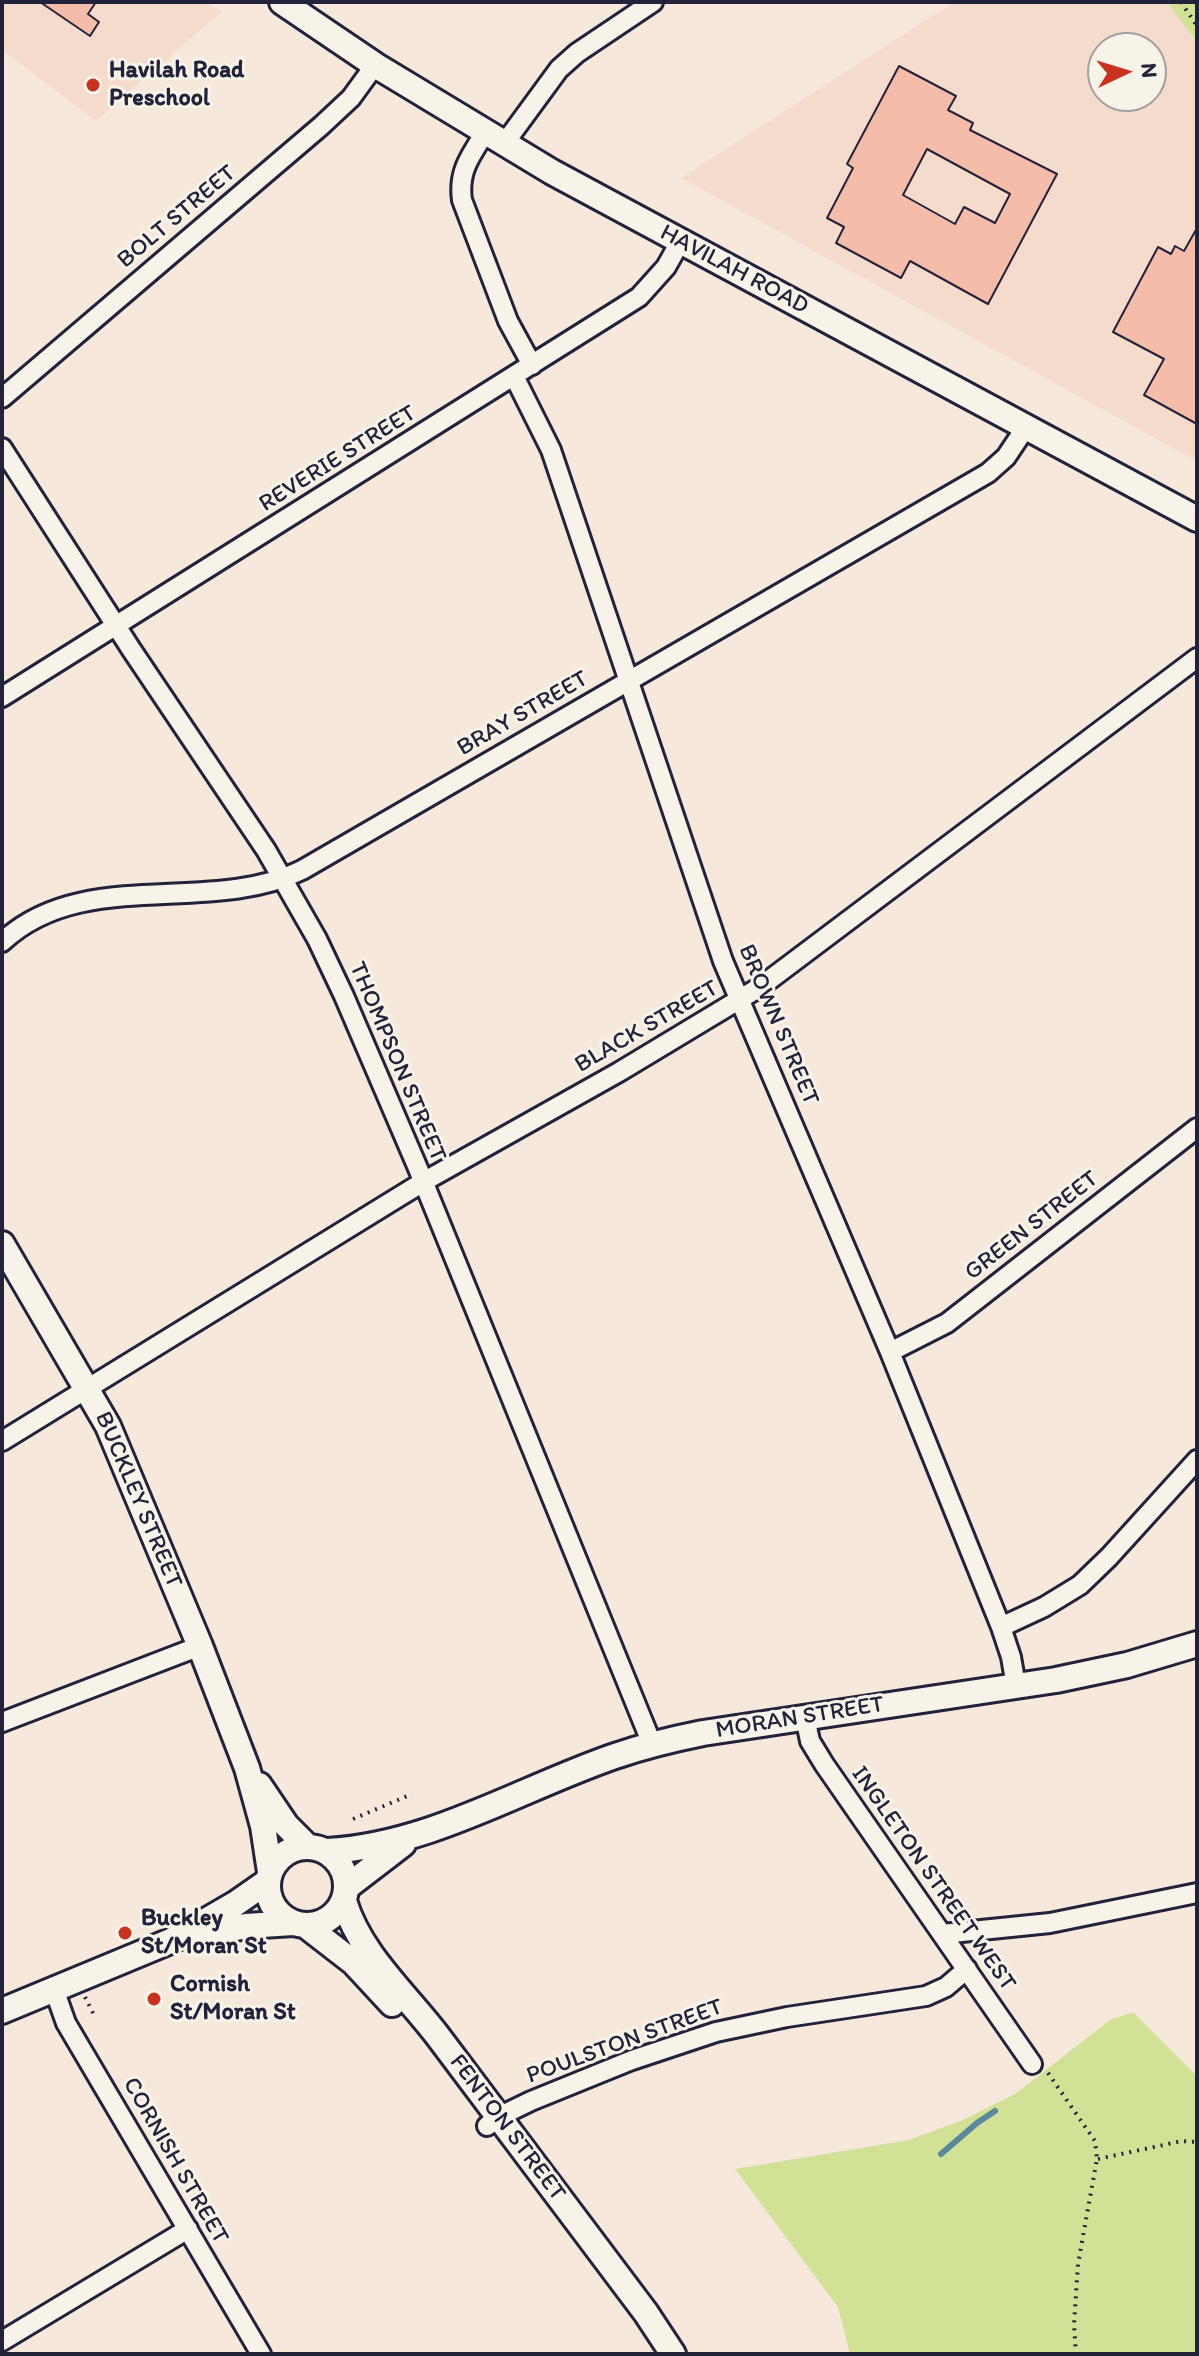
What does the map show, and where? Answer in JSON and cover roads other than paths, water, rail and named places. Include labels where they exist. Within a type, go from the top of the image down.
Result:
[{"type":"street","name":"HAVILAH ROAD","points":[[282,2],[375,65],[495,139],[680,242],[1197,519]]},
{"type":"street","points":[[532,365],[508,321],[462,200],[463,169],[577,53],[653,2]]},
{"type":"street","name":"BOLT STREET","points":[[2,398],[337,112],[375,65]]},
{"type":"street","name":"REVERIE STREET","points":[[2,697],[639,297],[666,267],[680,242]]},
{"type":"street","name":"BROWN STREET","points":[[514,376],[551,450],[710,925],[739,1000],[769,1062],[890,1352],[1001,1627],[1016,1686]]},
{"type":"street","name":"BRAY STREET","points":[[2,942],[20,926],[42,914],[73,905],[106,899],[232,889],[284,879],[988,473],[1006,457],[1026,427]]},
{"type":"street","name":"THOMPSON STREET","points":[[2,448],[284,879],[344,996],[652,1744]]},
{"type":"street","name":"BLACK STREET","points":[[2,1441],[423,1182],[619,1072],[739,1000],[1197,658]]},
{"type":"street","name":"GREEN STREET","points":[[890,1352],[947,1323],[1197,1128]]},
{"type":"street","name":"BUCKLEY STREET","points":[[2,1244],[108,1426],[247,1768],[263,1826],[269,1876]]},
{"type":"street","points":[[1001,1627],[1044,1607],[1080,1585],[1197,1460]]},
{"type":"street","name":"MORAN STREET","points":[[345,1894],[387,1854],[416,1836],[588,1766],[652,1744],[805,1717],[1016,1686],[1127,1665],[1197,1644]]},
{"type":"street","points":[[2,1722],[200,1646]]},
{"type":"street","name":"INGLETON STREET WEST","points":[[805,1717],[810,1741],[824,1764],[1032,2064]]},
{"type":"street","name":"BUCKLEY STREET","points":[[247,1768],[276,1813],[317,1848]]},
{"type":"street","name":"MORAN STREET","points":[[317,1848],[351,1849],[416,1836]]},
{"type":"street","points":[[2,2011],[173,1940],[235,1904],[269,1876],[284,1853],[317,1848],[342,1866],[345,1894],[328,1919],[299,1924],[246,1926],[173,1940]]},
{"type":"street","points":[[269,1876],[268,1894],[273,1906],[282,1916],[299,1924]]},
{"type":"street","points":[[942,1934],[1050,1923],[1197,1893]]},
{"type":"street","name":"FENTON STREET","points":[[345,1894],[356,1932],[422,2016],[492,2122],[655,2354]]},
{"type":"street","name":"FENTON STREET","points":[[299,1924],[354,1963],[383,1993],[646,2313],[673,2354]]},
{"type":"street","name":"POULSTON STREET","points":[[492,2122],[531,2101],[675,2044],[775,2019],[926,1996],[946,1987],[967,1969]]},
{"type":"street","name":"CORNISH STREET","points":[[54,1989],[66,2023],[261,2354]]},
{"type":"street","points":[[2,2341],[188,2229]]},
{"type":"waterway","points":[[941,2154],[995,2111]]},
{"type":"place","name":"Havilah Road Preschool","points":[[93,85]]},
{"type":"place","name":"Buckley St/Moran St","points":[[125,1933]]},
{"type":"place","name":"Cornish St/Moran St","points":[[154,1999]]}]
